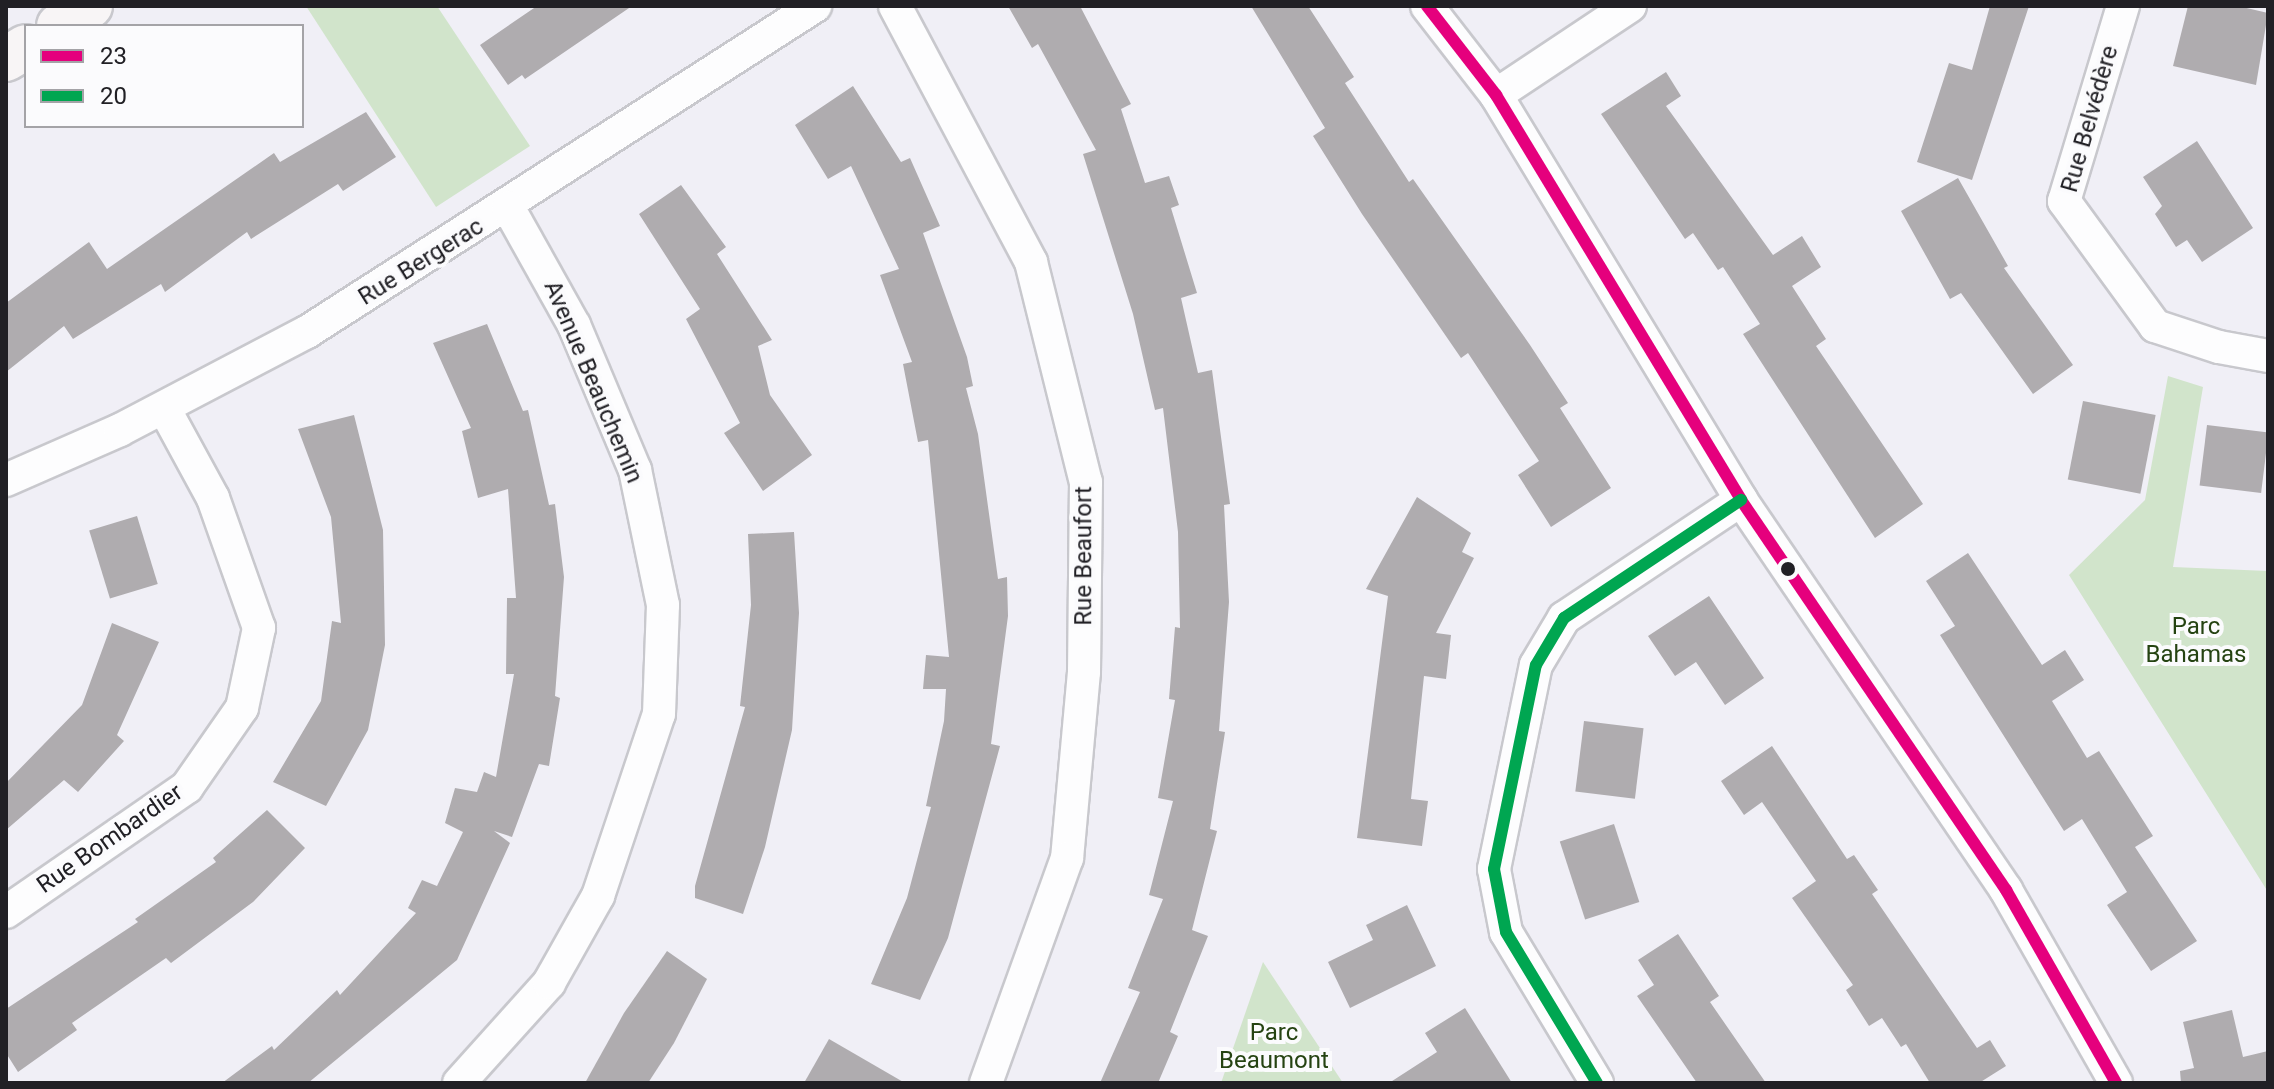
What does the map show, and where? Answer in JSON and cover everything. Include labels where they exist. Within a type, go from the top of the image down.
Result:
[{"type":"main road","points":[[62,24],[90,6]]},
{"type":"main road","points":[[6,59],[24,48]]},
{"type":"street","name":"Rue Bergerac","points":[[6,480],[164,408],[307,332],[508,207],[815,6]]},
{"type":"street","name":"Rue Beaufort","points":[[895,6],[1031,262],[1086,482],[1084,672],[1067,858],[986,1083]]},
{"type":"street","points":[[1427,6],[1496,95],[1741,500],[2006,890],[2116,1083]]},
{"type":"street","points":[[1496,95],[1630,6]]},
{"type":"street","name":"Rue Belvédère","points":[[2123,6],[2064,201],[2155,326],[2219,347],[2268,356]]},
{"type":"street","name":"Avenue Beauchemin","points":[[459,1083],[549,983],[598,896],[659,714],[663,605],[635,470],[574,325],[508,207]]},
{"type":"street","name":"Rue Bombardier","points":[[6,912],[187,787],[242,708],[259,628],[213,498],[164,408]]},
{"type":"street","points":[[1597,1083],[1506,932],[1494,869],[1536,665],[1564,618],[1741,500]]},
{"type":"green space","points":[[306,6],[437,6],[530,146],[436,207]]},
{"type":"green space","name":"Parc Bahamas","points":[[2168,376],[2203,387],[2173,567],[2268,571],[2268,892],[2069,575],[2145,500]]},
{"type":"green space","name":"Parc Beaumont","points":[[1263,962],[1343,1083],[1221,1083]]},
{"type":"building","points":[[537,6],[632,6],[525,79],[522,75],[508,85],[480,45]]},
{"type":"building","points":[[1008,6],[1080,6],[1131,104],[1121,109],[1145,183],[1169,176],[1179,205],[1171,208],[1197,293],[1181,298],[1198,373],[1212,370],[1230,504],[1224,505],[1229,602],[1219,731],[1225,732],[1210,829],[1217,831],[1192,930],[1208,936],[1170,1032],[1178,1036],[1158,1083],[1100,1083],[1140,992],[1128,988],[1163,899],[1149,895],[1173,801],[1158,798],[1175,700],[1169,699],[1175,627],[1180,628],[1178,532],[1163,408],[1155,410],[1133,314],[1083,154],[1096,150],[1038,44],[1032,48]]},
{"type":"building","points":[[1251,6],[1308,6],[1354,77],[1345,83],[1409,182],[1413,179],[1530,345],[1568,403],[1560,408],[1611,488],[1551,527],[1518,475],[1539,461],[1468,353],[1461,358],[1362,214],[1313,136],[1325,128]]},
{"type":"building","points":[[1990,6],[2029,6],[1972,180],[1917,162],[1949,63],[1972,70]]},
{"type":"building","points":[[2188,6],[2238,6],[2268,13],[2256,85],[2173,66]]},
{"type":"building","points":[[1666,72],[1681,96],[1666,106],[1773,255],[1802,236],[1821,267],[1792,286],[1826,339],[1816,346],[1923,504],[1875,538],[1743,334],[1760,324],[1723,267],[1718,270],[1693,233],[1685,239],[1601,114]]},
{"type":"building","points":[[853,86],[901,162],[910,158],[940,226],[923,233],[967,357],[973,386],[966,388],[978,434],[998,579],[1007,577],[1008,616],[991,744],[1000,746],[948,938],[920,1000],[871,984],[907,898],[931,807],[926,806],[944,721],[946,689],[923,689],[926,655],[949,657],[928,440],[918,442],[903,364],[912,362],[880,275],[899,269],[851,166],[828,179],[795,125]]},
{"type":"building","points":[[366,112],[396,157],[343,191],[338,184],[251,239],[247,232],[165,292],[161,284],[73,339],[64,326],[6,372],[6,303],[89,242],[107,269],[274,153],[280,162]]},
{"type":"building","points":[[2197,141],[2253,228],[2202,262],[2187,240],[2176,247],[2155,214],[2162,206],[2143,177]]},
{"type":"building","points":[[1958,178],[2008,266],[2004,268],[2073,365],[2033,394],[1961,293],[1950,299],[1901,211]]},
{"type":"building","points":[[681,185],[726,247],[717,254],[772,340],[758,346],[770,395],[812,455],[763,491],[724,433],[740,423],[686,319],[700,309],[639,214]]},
{"type":"building","points":[[487,324],[523,411],[528,410],[549,505],[555,504],[564,577],[555,696],[560,698],[549,766],[539,764],[512,837],[494,831],[510,843],[457,960],[308,1083],[222,1083],[272,1046],[274,1050],[337,990],[340,995],[416,913],[408,908],[422,880],[437,886],[463,832],[445,823],[455,788],[477,792],[484,772],[496,777],[514,674],[506,674],[507,598],[516,598],[508,489],[478,498],[462,431],[471,428],[433,343]]},
{"type":"building","points":[[2083,401],[2156,415],[2140,494],[2068,480]]},
{"type":"building","points":[[354,415],[383,530],[385,645],[368,730],[326,806],[273,782],[321,701],[332,621],[341,623],[331,517],[298,429]]},
{"type":"building","points":[[2207,425],[2268,432],[2261,493],[2200,486]]},
{"type":"building","points":[[1417,497],[1471,533],[1462,552],[1474,558],[1436,633],[1451,635],[1446,679],[1424,676],[1411,799],[1428,801],[1422,846],[1357,838],[1388,596],[1366,589]]},
{"type":"building","points":[[137,516],[158,584],[110,599],[89,531]]},
{"type":"building","points":[[794,532],[799,613],[792,730],[765,847],[743,914],[695,898],[695,886],[745,707],[740,706],[751,605],[748,534]]},
{"type":"building","points":[[1968,553],[2042,665],[2065,650],[2084,680],[2052,701],[2087,758],[2099,751],[2153,836],[2135,847],[2197,941],[2151,971],[2107,905],[2127,892],[2082,819],[2064,831],[1940,635],[1955,626],[1926,581]]},
{"type":"building","points":[[1709,596],[1764,678],[1725,705],[1696,662],[1675,676],[1648,636]]},
{"type":"building","points":[[112,623],[159,642],[117,735],[124,741],[78,792],[64,780],[6,830],[6,783],[82,705]]},
{"type":"building","points":[[1584,721],[1644,728],[1635,799],[1575,791]]},
{"type":"building","points":[[1772,746],[1847,859],[1854,855],[1878,890],[1872,894],[1977,1048],[1990,1040],[2006,1066],[1979,1083],[1930,1083],[1906,1044],[1901,1047],[1882,1018],[1869,1026],[1846,990],[1853,985],[1792,898],[1816,881],[1762,802],[1744,815],[1721,781]]},
{"type":"building","points":[[267,810],[305,848],[253,902],[171,963],[166,958],[72,1023],[77,1030],[18,1072],[6,1053],[6,1009],[138,922],[135,919],[216,862],[213,858]]},
{"type":"building","points":[[1614,824],[1639,902],[1585,920],[1560,842]]},
{"type":"building","points":[[1407,905],[1436,966],[1350,1008],[1328,962],[1373,940],[1366,925]]},
{"type":"building","points":[[1678,934],[1719,996],[1710,1002],[1766,1083],[1697,1083],[1637,996],[1654,985],[1638,960]]},
{"type":"building","points":[[667,951],[707,979],[674,1043],[648,1083],[585,1083],[624,1013]]},
{"type":"building","points":[[1465,1008],[1512,1083],[1389,1083],[1437,1052],[1425,1033]]},
{"type":"building","points":[[2232,1010],[2243,1057],[2268,1051],[2268,1083],[2181,1083],[2180,1071],[2194,1068],[2183,1022]]},
{"type":"building","points":[[829,1039],[905,1083],[804,1083]]},
{"type":"transit line","name":"23","points":[[1427,6],[1496,95],[1741,500],[2006,890],[2116,1083]]},
{"type":"transit line","name":"20","points":[[1597,1083],[1506,932],[1494,869],[1536,665],[1564,618],[1741,500]]}]
